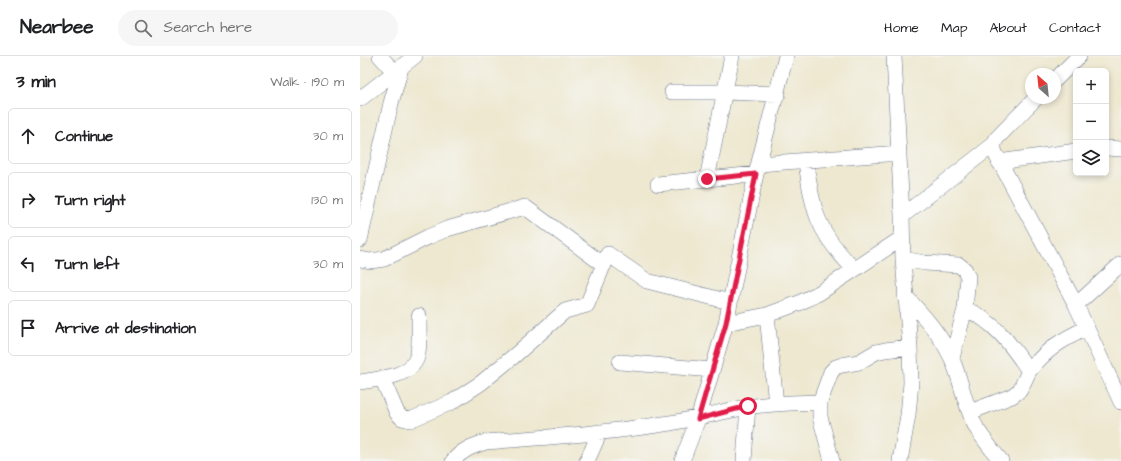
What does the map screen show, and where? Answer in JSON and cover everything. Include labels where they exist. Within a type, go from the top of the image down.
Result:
[{"type":"street","points":[[380,56],[388,66],[399,70]]},
{"type":"street","points":[[360,99],[415,56]]},
{"type":"street","points":[[707,179],[732,56]]},
{"type":"street","points":[[682,461],[698,419],[726,323],[758,169],[778,94],[786,56]]},
{"type":"street","points":[[894,56],[903,259],[910,347],[911,383],[908,415],[900,461]]},
{"type":"street","points":[[1061,74],[1079,56]]},
{"type":"street","points":[[360,240],[399,70]]},
{"type":"street","points":[[672,92],[778,94]]},
{"type":"street","points":[[902,216],[993,145],[997,138],[1030,104]]},
{"type":"street","points":[[993,145],[1000,162],[1076,305],[1121,402]]},
{"type":"street","points":[[1109,148],[1121,149]]},
{"type":"street","points":[[1000,162],[1073,151]]},
{"type":"street","points":[[658,184],[707,179],[806,161],[899,153]]},
{"type":"street","points":[[806,161],[810,193],[815,214],[823,231],[834,248],[854,270]]},
{"type":"street","points":[[360,258],[370,261],[384,258],[428,237],[525,207],[604,265]]},
{"type":"street","points":[[726,323],[767,315],[820,293],[902,238]]},
{"type":"street","points":[[382,378],[397,413],[402,418],[410,420],[452,402],[481,383],[565,311],[587,305],[608,254],[647,281],[730,302]]},
{"type":"street","points":[[903,259],[925,263],[959,265],[965,270],[968,277],[965,309],[952,358]]},
{"type":"street","points":[[1076,305],[1121,264]]},
{"type":"street","points":[[905,296],[926,317],[952,358],[970,412],[977,428],[1001,461]]},
{"type":"street","points":[[965,309],[977,314],[987,321],[1003,337],[1030,371]]},
{"type":"street","points":[[767,315],[776,404]]},
{"type":"street","points":[[360,382],[400,373],[411,367],[417,356],[419,316]]},
{"type":"street","points":[[970,412],[1012,396],[1020,390],[1030,371],[1041,357],[1054,345],[1087,328]]},
{"type":"street","points":[[832,461],[820,417],[820,402],[831,372],[842,364],[859,362],[876,352],[910,347]]},
{"type":"street","points":[[620,362],[712,370]]},
{"type":"street","points":[[453,461],[459,454],[471,446],[486,442],[551,438],[698,419],[748,406],[820,402]]},
{"type":"street","points":[[744,461],[748,406]]},
{"type":"street","points":[[587,461],[600,432]]},
{"type":"route","points":[[707,179],[756,174],[726,323],[698,419],[748,406]]}]
